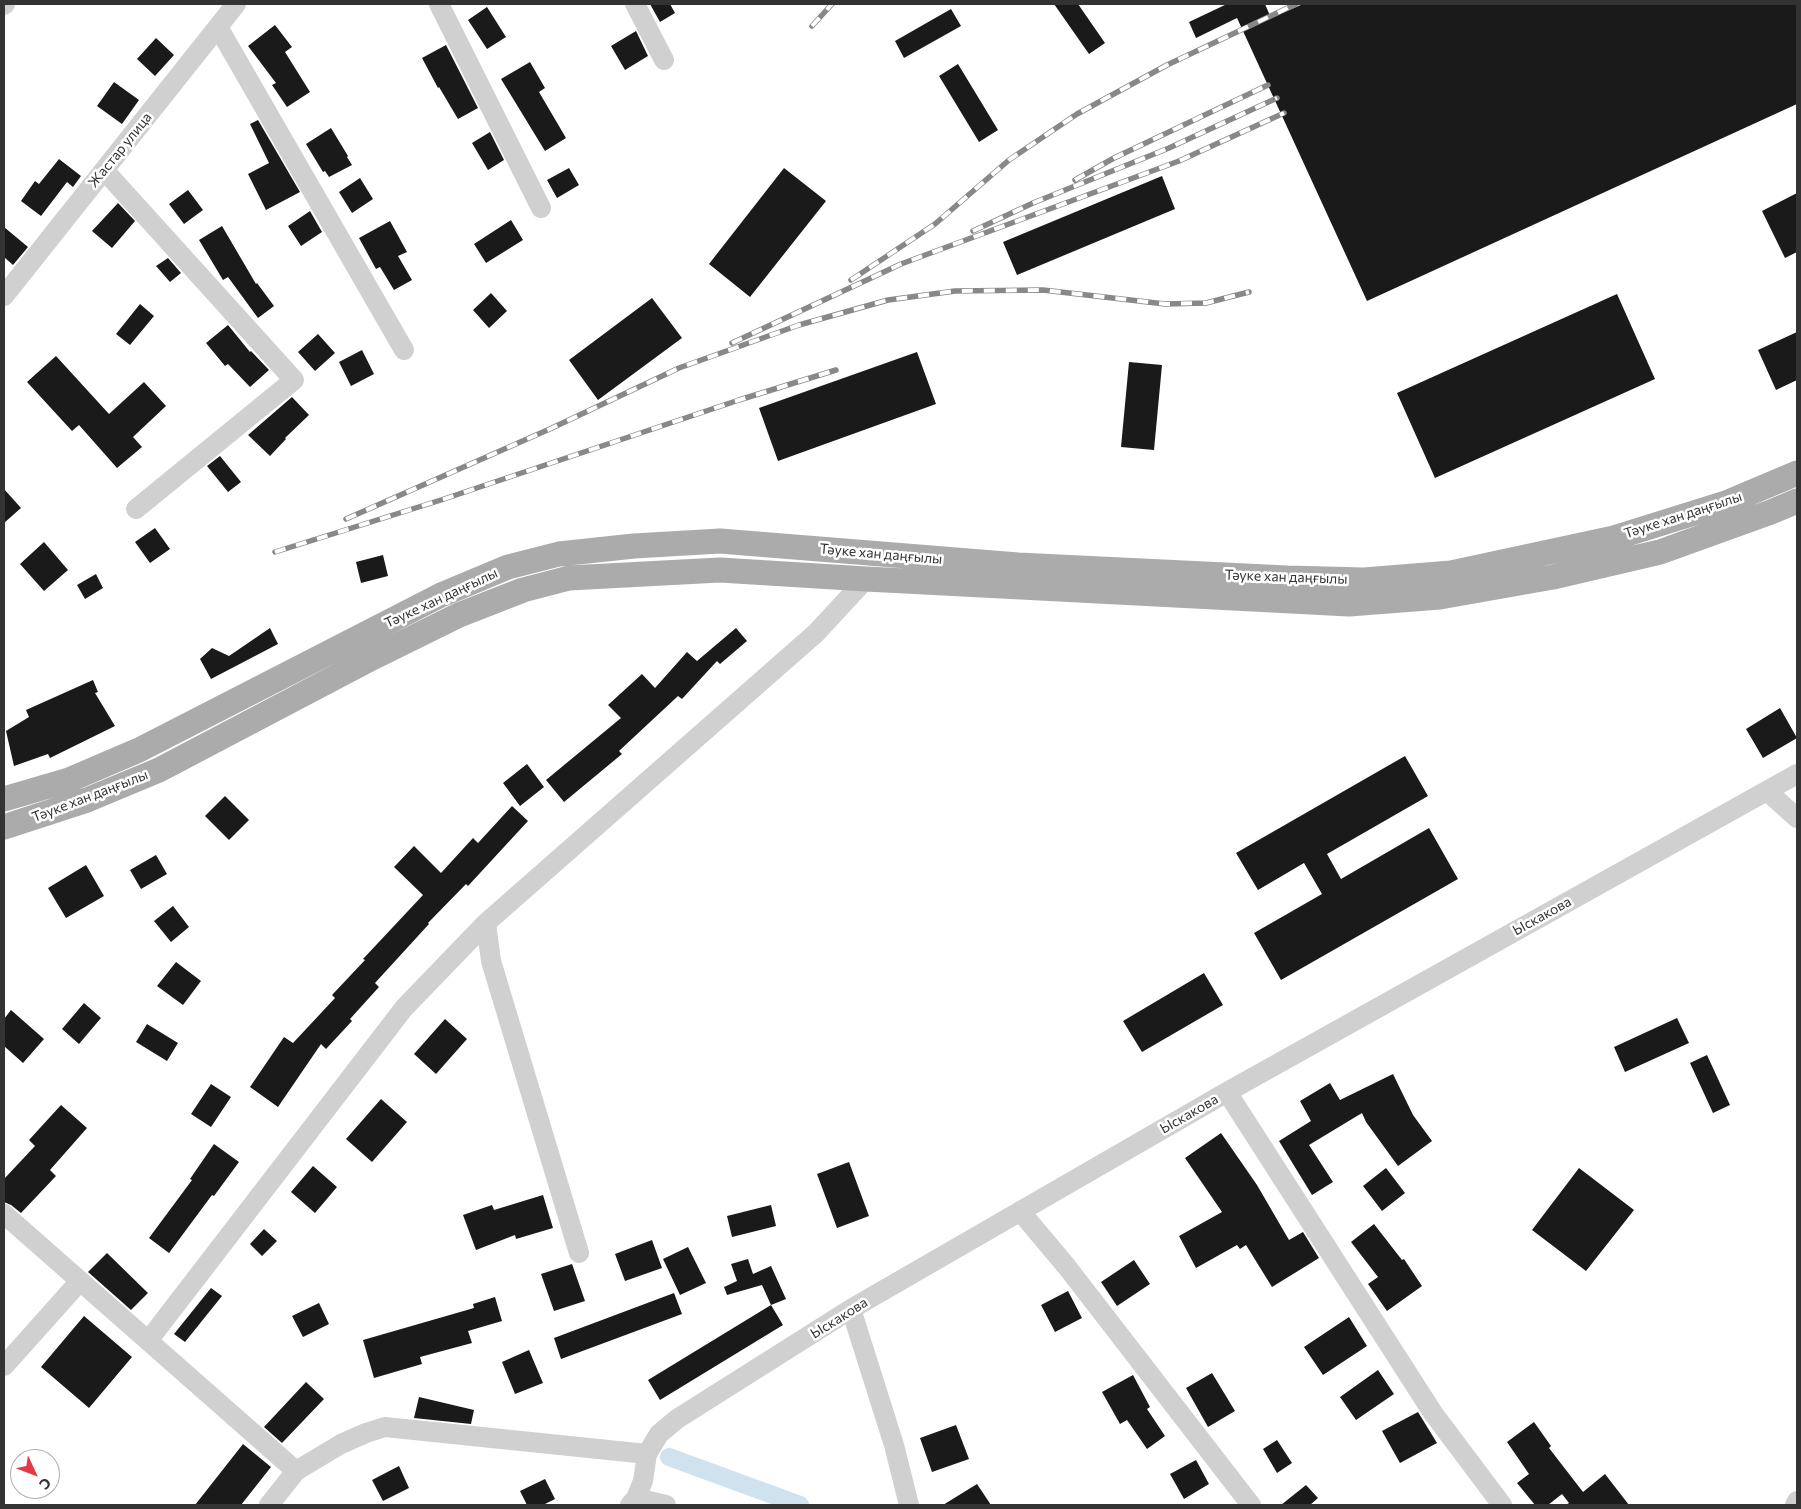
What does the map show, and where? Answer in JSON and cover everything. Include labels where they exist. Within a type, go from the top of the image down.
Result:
[{"type":"main road","name":"Тәуке хан даңғылы","points":[[4,827],[87,800],[159,770],[459,615],[523,590],[569,578],[720,570],[866,579],[1017,576],[1364,580],[1451,573],[1614,538],[1726,503],[1797,473]]},
{"type":"main road","name":"Тәуке хан даңғылы","points":[[4,799],[69,780],[138,750],[441,595],[508,567],[559,554],[634,546],[720,541],[1017,576],[1349,604],[1440,597],[1553,577],[1660,552],[1797,501]]},
{"type":"main road","points":[[720,541],[720,570]]},
{"type":"street","name":"Жастар улица","points":[[4,296],[236,4]]},
{"type":"street","points":[[439,4],[541,208]]},
{"type":"street","points":[[635,4],[664,60]]},
{"type":"street","points":[[218,27],[404,350]]},
{"type":"street","points":[[104,170],[294,380],[136,509]]},
{"type":"street","points":[[148,1340],[404,1008],[486,923],[816,633],[866,579]]},
{"type":"street","name":"Ыскакова","points":[[633,1502],[643,1481],[647,1454],[659,1434],[677,1419],[851,1310],[1227,1092],[1797,774]]},
{"type":"street","points":[[1767,791],[1797,818]]},
{"type":"street","points":[[486,923],[491,961],[579,1253]]},
{"type":"street","points":[[1227,1092],[1434,1413],[1502,1505]]},
{"type":"street","points":[[1020,1211],[1067,1267],[1251,1505]]},
{"type":"street","points":[[4,1214],[296,1471]]},
{"type":"street","points":[[4,1366],[80,1281]]},
{"type":"street","points":[[851,1310],[894,1445],[909,1505]]},
{"type":"street","points":[[269,1505],[296,1471],[341,1444],[385,1427],[647,1454]]},
{"type":"street","points":[[1795,1505],[1797,1501]]},
{"type":"street","points":[[633,1502],[666,1505]]},
{"type":"building","points":[[650,4],[670,4],[675,13],[660,22]]},
{"type":"building","points":[[1054,4],[1078,4],[1105,43],[1089,54]]},
{"type":"building","points":[[1227,4],[1265,4],[1271,18],[1303,4],[1797,4],[1797,104],[1367,301],[1237,18],[1196,38],[1189,22]]},
{"type":"building","points":[[487,7],[506,37],[487,49],[468,20]]},
{"type":"building","points":[[951,9],[961,26],[904,58],[895,41]]},
{"type":"building","points":[[275,25],[292,47],[285,52],[310,92],[287,107],[272,85],[276,83],[248,46]]},
{"type":"building","points":[[636,31],[648,56],[625,70],[611,46]]},
{"type":"building","points":[[156,38],[174,55],[155,76],[137,59]]},
{"type":"building","points":[[446,45],[478,108],[458,119],[422,58]]},
{"type":"building","points":[[530,62],[545,88],[539,92],[566,138],[545,151],[501,79]]},
{"type":"building","points":[[958,64],[998,130],[979,142],[939,76]]},
{"type":"building","points":[[114,82],[139,100],[122,124],[97,106]]},
{"type":"building","points":[[258,120],[300,192],[266,210],[248,174],[269,163],[250,124]]},
{"type":"building","points":[[331,128],[352,165],[329,177],[325,171],[323,172],[306,144]]},
{"type":"building","points":[[490,132],[504,160],[488,170],[472,143]]},
{"type":"building","points":[[59,159],[81,176],[73,187],[67,182],[41,216],[21,201],[35,181],[39,184]]},
{"type":"building","points":[[569,168],[579,185],[557,198],[547,180]]},
{"type":"building","points":[[784,168],[826,201],[750,297],[709,264]]},
{"type":"building","points":[[1162,176],[1175,209],[1017,275],[1003,242]]},
{"type":"building","points":[[360,178],[373,199],[352,213],[339,192]]},
{"type":"building","points":[[188,190],[203,210],[184,224],[169,204]]},
{"type":"building","points":[[1797,193],[1797,252],[1785,258],[1762,211]]},
{"type":"building","points":[[118,203],[135,221],[112,248],[92,231]]},
{"type":"building","points":[[310,211],[322,232],[301,246],[288,226]]},
{"type":"building","points":[[511,220],[523,240],[486,263],[474,244]]},
{"type":"building","points":[[390,221],[407,252],[398,256],[412,280],[394,290],[380,267],[376,269],[359,238]]},
{"type":"building","points":[[222,226],[256,284],[274,306],[258,318],[228,277],[223,280],[199,240]]},
{"type":"building","points":[[4,227],[28,247],[13,265],[4,257]]},
{"type":"building","points":[[168,258],[181,273],[170,282],[156,266]]},
{"type":"building","points":[[491,293],[507,311],[489,328],[473,310]]},
{"type":"building","points":[[1617,294],[1655,379],[1435,478],[1397,393]]},
{"type":"building","points":[[652,298],[682,338],[598,400],[569,360]]},
{"type":"building","points":[[140,304],[154,316],[130,345],[116,334]]},
{"type":"building","points":[[228,325],[250,352],[269,370],[250,387],[228,364],[225,366],[206,343]]},
{"type":"building","points":[[1797,332],[1797,380],[1776,390],[1758,350]]},
{"type":"building","points":[[318,334],[335,353],[315,371],[298,352]]},
{"type":"building","points":[[362,350],[374,374],[351,386],[339,362]]},
{"type":"building","points":[[917,352],[936,404],[778,461],[759,408]]},
{"type":"building","points":[[56,356],[109,414],[144,382],[166,406],[133,437],[142,447],[117,468],[79,425],[72,431],[27,382]]},
{"type":"building","points":[[1129,362],[1162,365],[1154,450],[1121,447]]},
{"type":"building","points":[[292,397],[309,415],[285,438],[270,456],[248,435]]},
{"type":"building","points":[[220,456],[241,482],[228,492],[207,466]]},
{"type":"building","points":[[4,489],[21,508],[4,523]]},
{"type":"building","points":[[155,528],[170,549],[150,563],[135,542]]},
{"type":"building","points":[[44,542],[68,570],[44,591],[20,564]]},
{"type":"building","points":[[383,555],[388,576],[361,583],[356,562]]},
{"type":"building","points":[[96,574],[103,588],[85,599],[77,585]]},
{"type":"building","points":[[270,628],[278,644],[211,679],[200,659],[212,648],[229,656]]},
{"type":"building","points":[[736,628],[747,641],[720,664],[717,661],[682,699],[678,696],[619,751],[622,754],[564,802],[546,780],[621,718],[608,705],[642,674],[655,688],[687,652],[697,661]]},
{"type":"building","points":[[93,680],[98,692],[95,693],[115,726],[50,758],[48,754],[14,766],[6,731],[29,717],[26,710]]},
{"type":"building","points":[[1780,708],[1797,738],[1763,758],[1746,729]]},
{"type":"building","points":[[1405,756],[1428,796],[1327,854],[1341,879],[1429,828],[1458,879],[1281,980],[1254,933],[1322,894],[1304,863],[1258,890],[1236,853]]},
{"type":"building","points":[[527,764],[544,787],[520,806],[503,783]]},
{"type":"building","points":[[225,796],[249,820],[229,840],[205,816]]},
{"type":"building","points":[[512,806],[528,821],[468,886],[466,884],[428,923],[375,983],[379,987],[350,1019],[352,1021],[326,1049],[321,1044],[278,1107],[250,1087],[284,1037],[293,1043],[335,998],[332,995],[365,960],[363,959],[423,895],[394,867],[414,846],[441,873],[473,838],[478,843]]},
{"type":"building","points":[[156,855],[167,874],[141,889],[130,870]]},
{"type":"building","points":[[86,865],[104,896],[66,918],[48,888]]},
{"type":"building","points":[[173,906],[189,927],[171,942],[154,921]]},
{"type":"building","points":[[176,962],[201,981],[183,1005],[157,986]]},
{"type":"building","points":[[1204,973],[1223,1005],[1142,1052],[1123,1021]]},
{"type":"building","points":[[84,1003],[101,1018],[79,1044],[62,1029]]},
{"type":"building","points":[[11,1010],[44,1039],[23,1063],[4,1046],[4,1019]]},
{"type":"building","points":[[1677,1018],[1689,1043],[1625,1072],[1614,1047]]},
{"type":"building","points":[[445,1019],[467,1039],[436,1074],[414,1054]]},
{"type":"building","points":[[147,1024],[178,1043],[167,1061],[136,1042]]},
{"type":"building","points":[[1707,1055],[1730,1105],[1713,1113],[1690,1063]]},
{"type":"building","points":[[1393,1074],[1413,1115],[1432,1141],[1398,1166],[1366,1122],[1362,1113],[1309,1145],[1333,1182],[1312,1195],[1279,1141],[1311,1121],[1300,1101],[1330,1083],[1340,1100]]},
{"type":"building","points":[[211,1084],[231,1097],[211,1127],[191,1114]]},
{"type":"building","points":[[381,1099],[407,1122],[372,1162],[346,1139]]},
{"type":"building","points":[[61,1105],[87,1128],[50,1170],[56,1176],[21,1213],[4,1202],[4,1179],[35,1146],[29,1140]]},
{"type":"building","points":[[1221,1133],[1257,1185],[1289,1240],[1303,1232],[1319,1258],[1272,1287],[1246,1245],[1240,1249],[1237,1245],[1196,1268],[1179,1236],[1222,1212],[1185,1158]]},
{"type":"building","points":[[214,1144],[239,1162],[169,1253],[149,1238],[192,1180],[190,1179]]},
{"type":"building","points":[[849,1162],[869,1216],[837,1228],[817,1174]]},
{"type":"building","points":[[313,1166],[337,1187],[315,1213],[291,1192]]},
{"type":"building","points":[[1386,1168],[1405,1193],[1382,1211],[1363,1186]]},
{"type":"building","points":[[1579,1168],[1634,1210],[1586,1271],[1532,1230]]},
{"type":"building","points":[[543,1195],[553,1228],[516,1239],[515,1235],[476,1250],[463,1215],[492,1205],[494,1210]]},
{"type":"building","points":[[771,1205],[776,1226],[732,1237],[727,1216]]},
{"type":"building","points":[[1374,1224],[1402,1260],[1404,1259],[1422,1286],[1387,1311],[1368,1284],[1378,1277],[1351,1242]]},
{"type":"building","points":[[264,1229],[277,1241],[262,1256],[250,1244]]},
{"type":"building","points":[[652,1240],[662,1268],[625,1281],[615,1254]]},
{"type":"building","points":[[688,1247],[706,1283],[680,1295],[663,1259]]},
{"type":"building","points":[[107,1253],[148,1293],[131,1310],[88,1272]]},
{"type":"building","points":[[748,1259],[753,1274],[771,1266],[786,1299],[771,1305],[762,1285],[727,1295],[724,1287],[737,1281],[731,1264]]},
{"type":"building","points":[[1134,1260],[1150,1284],[1117,1306],[1101,1282]]},
{"type":"building","points":[[572,1264],[585,1301],[554,1311],[541,1274]]},
{"type":"building","points":[[211,1288],[222,1296],[185,1342],[174,1334]]},
{"type":"building","points":[[1068,1291],[1082,1318],[1055,1332],[1041,1305]]},
{"type":"building","points":[[674,1293],[682,1314],[561,1359],[554,1338]]},
{"type":"building","points":[[495,1297],[502,1321],[468,1331],[472,1343],[420,1357],[422,1364],[374,1378],[363,1340],[474,1308],[473,1304]]},
{"type":"building","points":[[319,1303],[329,1324],[303,1337],[292,1316]]},
{"type":"building","points":[[771,1305],[783,1325],[660,1400],[648,1380]]},
{"type":"building","points":[[84,1316],[132,1357],[89,1408],[41,1367]]},
{"type":"building","points":[[1349,1317],[1367,1346],[1323,1375],[1304,1347]]},
{"type":"building","points":[[529,1350],[543,1383],[515,1394],[502,1362]]},
{"type":"building","points":[[1378,1370],[1394,1394],[1356,1420],[1340,1397]]},
{"type":"building","points":[[1212,1373],[1235,1411],[1208,1427],[1186,1388]]},
{"type":"building","points":[[1133,1375],[1150,1407],[1147,1409],[1165,1436],[1147,1449],[1127,1420],[1120,1424],[1102,1392]]},
{"type":"building","points":[[306,1382],[324,1399],[282,1443],[264,1427]]},
{"type":"building","points":[[419,1397],[474,1410],[471,1424],[414,1418]]},
{"type":"building","points":[[1418,1412],[1437,1443],[1400,1463],[1382,1431]]},
{"type":"building","points":[[1534,1422],[1551,1446],[1549,1448],[1583,1492],[1605,1474],[1629,1505],[1566,1505],[1569,1503],[1562,1494],[1548,1505],[1535,1505],[1517,1483],[1529,1474],[1507,1442]]},
{"type":"building","points":[[956,1425],[969,1459],[932,1472],[920,1438]]},
{"type":"building","points":[[1277,1440],[1292,1463],[1277,1473],[1263,1449]]},
{"type":"building","points":[[243,1444],[271,1467],[241,1505],[195,1505]]},
{"type":"building","points":[[1196,1460],[1209,1484],[1184,1499],[1170,1474]]},
{"type":"building","points":[[399,1466],[409,1488],[383,1501],[372,1480]]},
{"type":"building","points":[[545,1479],[555,1499],[543,1505],[527,1505],[520,1491]]},
{"type":"building","points":[[977,1484],[991,1505],[943,1505]]},
{"type":"building","points":[[1306,1485],[1318,1498],[1310,1505],[1281,1505]]},
{"type":"waterway","points":[[669,1457],[800,1505]]},
{"type":"railway","points":[[812,26],[832,4]]},
{"type":"railway","points":[[851,280],[935,224],[1009,160],[1077,114],[1167,65],[1296,4]]},
{"type":"railway","points":[[1075,180],[1114,158],[1268,85]]},
{"type":"railway","points":[[973,231],[1033,203],[1169,148],[1277,98]]},
{"type":"railway","points":[[732,343],[901,264],[1179,161],[1284,113]]},
{"type":"railway","points":[[346,519],[552,428],[679,368],[799,325],[888,300],[955,291],[1043,290],[1165,304],[1206,303],[1249,292]]},
{"type":"railway","points":[[275,552],[441,500],[739,400],[836,370]]}]
